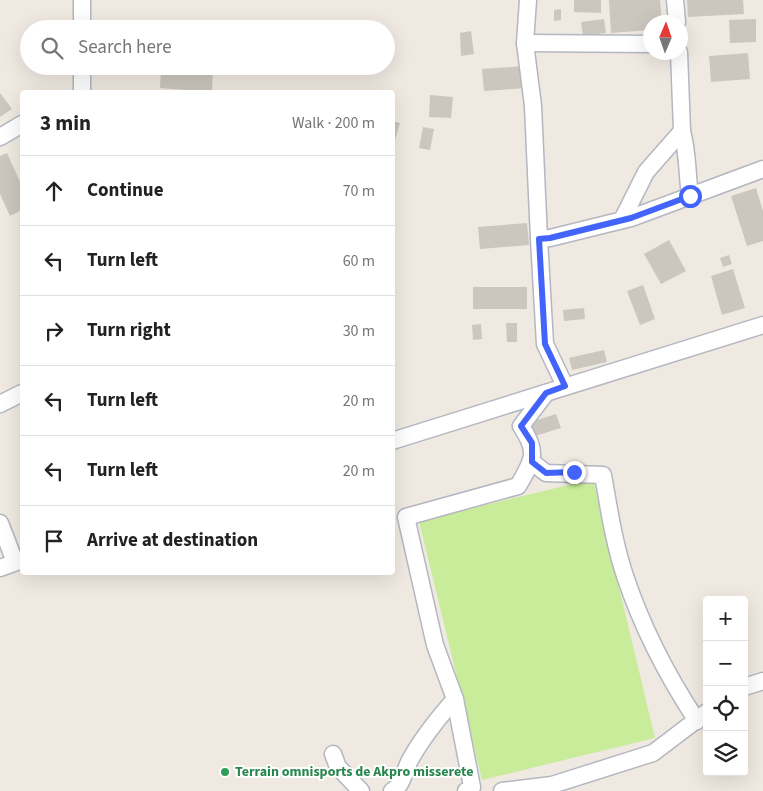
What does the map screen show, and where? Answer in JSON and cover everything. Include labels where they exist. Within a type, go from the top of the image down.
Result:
[{"type":"street","points":[[82,0],[82,20]]},
{"type":"street","points":[[528,0],[525,43],[533,106],[545,344],[565,386]]},
{"type":"street","points":[[675,0],[676,15]]},
{"type":"street","points":[[525,43],[643,44]]},
{"type":"street","points":[[680,60],[682,132],[688,153],[687,177],[690,196]]},
{"type":"street","points":[[79,90],[81,75]]},
{"type":"street","points":[[0,137],[20,125]]},
{"type":"street","points":[[622,220],[646,172],[682,132]]},
{"type":"street","points":[[539,239],[622,220],[763,168]]},
{"type":"street","points":[[395,440],[763,325]]},
{"type":"street","points":[[466,791],[472,787],[455,699],[435,645],[406,517],[518,486],[532,462],[532,443],[521,426],[546,393]]},
{"type":"street","points":[[0,404],[20,394]]},
{"type":"street","points":[[502,791],[552,785],[653,753],[702,717],[677,690],[648,631],[625,577],[613,531],[603,475],[546,473],[532,462]]},
{"type":"street","points":[[0,523],[12,563]]},
{"type":"street","points":[[747,686],[763,681]]},
{"type":"street","points":[[392,791],[398,787],[409,761],[455,699]]},
{"type":"street","points":[[333,754],[338,767],[362,791]]},
{"type":"green space","points":[[593,479],[655,738],[482,780],[419,521]]},
{"type":"building","points":[[574,0],[601,0],[601,13],[574,12]]},
{"type":"building","points":[[609,0],[660,0],[661,15],[643,15],[643,31],[611,33]]},
{"type":"building","points":[[687,0],[743,0],[744,14],[688,17]]},
{"type":"building","points":[[561,9],[561,20],[554,21],[554,10]]},
{"type":"building","points":[[604,19],[606,33],[583,36],[581,22]]},
{"type":"building","points":[[756,19],[756,42],[730,43],[729,20]]},
{"type":"building","points":[[471,31],[474,54],[461,56],[460,33]]},
{"type":"building","points":[[748,53],[750,79],[711,82],[709,56]]},
{"type":"building","points":[[525,66],[527,88],[484,91],[482,69]]},
{"type":"building","points":[[161,75],[213,75],[212,90],[160,88]]},
{"type":"building","points":[[0,93],[12,109],[0,117]]},
{"type":"building","points":[[430,95],[453,97],[451,118],[429,117]]},
{"type":"building","points":[[395,122],[400,123],[395,140]]},
{"type":"building","points":[[423,127],[434,129],[430,150],[419,148]]},
{"type":"building","points":[[7,153],[20,182],[20,211],[10,216],[0,194],[0,156]]},
{"type":"building","points":[[756,188],[763,211],[763,241],[747,246],[731,196]]},
{"type":"building","points":[[527,223],[529,245],[480,249],[478,227]]},
{"type":"building","points":[[669,240],[686,271],[661,284],[644,254]]},
{"type":"building","points":[[729,255],[732,264],[723,267],[720,258]]},
{"type":"building","points":[[733,269],[745,308],[722,315],[711,276]]},
{"type":"building","points":[[643,285],[655,319],[640,325],[627,291]]},
{"type":"building","points":[[473,287],[527,287],[527,309],[473,309]]},
{"type":"building","points":[[584,308],[585,319],[564,321],[563,310]]},
{"type":"building","points":[[506,323],[517,323],[517,342],[507,342]]},
{"type":"building","points":[[481,324],[482,339],[473,340],[472,325]]},
{"type":"building","points":[[604,350],[607,362],[572,370],[569,358]]},
{"type":"building","points":[[556,414],[561,428],[535,436],[531,422]]},
{"type":"place","name":"Terrain omnisports de Akpro misserete","points":[[225,772]]},
{"type":"route","points":[[574,472],[546,473],[532,462],[532,443],[521,426],[546,393],[565,386],[545,344],[539,239],[631,218],[690,196]]}]
